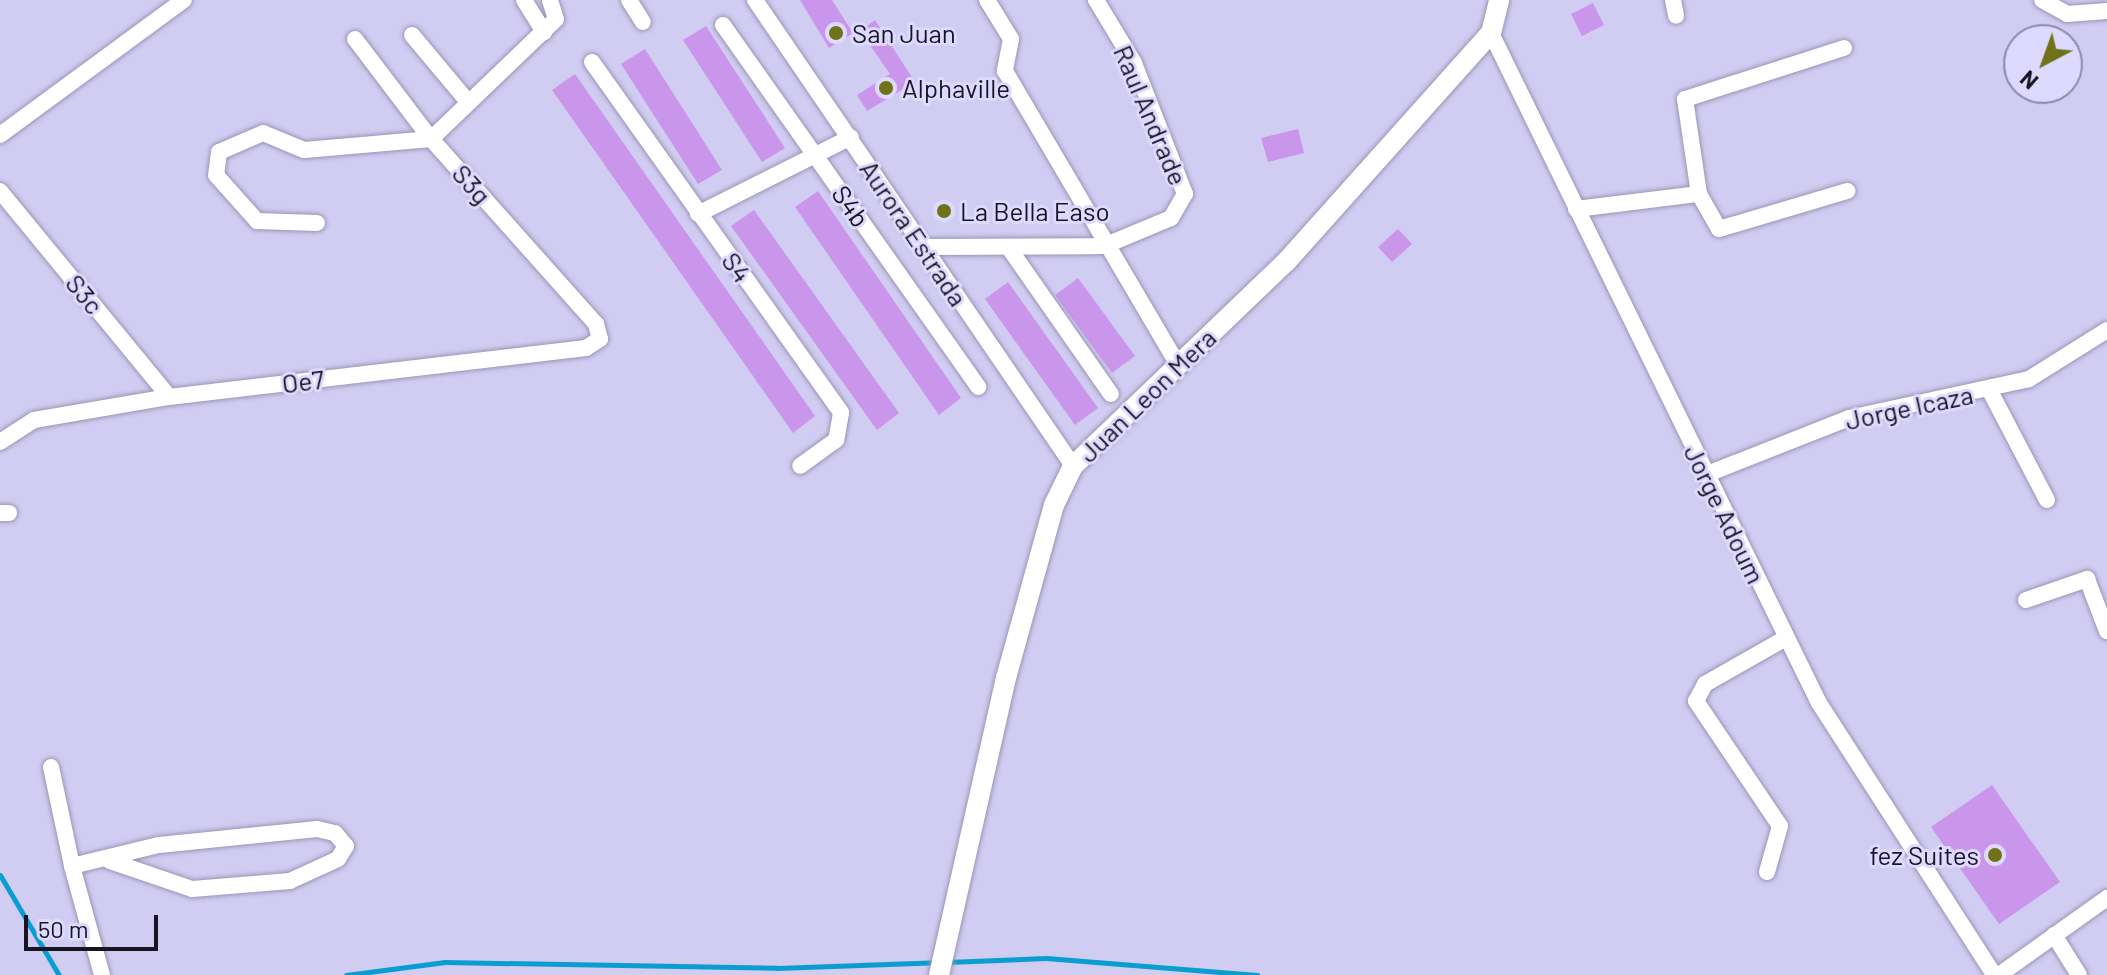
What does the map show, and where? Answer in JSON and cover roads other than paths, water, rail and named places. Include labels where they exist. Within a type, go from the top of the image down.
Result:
[{"type":"street","points":[[0,135],[184,0]]},
{"type":"street","points":[[524,0],[544,32]]},
{"type":"street","points":[[317,223],[257,221],[216,175],[219,152],[248,134],[263,133],[290,149],[431,139],[544,32],[558,15],[550,0]]},
{"type":"street","points":[[629,0],[643,22]]},
{"type":"street","name":"Aurora Estrada","points":[[755,0],[1073,466]]},
{"type":"street","points":[[987,0],[1011,39],[1005,71],[1104,246],[1178,365]]},
{"type":"street","name":"Raul Andrade","points":[[923,247],[1104,246],[1171,218],[1185,194],[1134,63],[1096,0]]},
{"type":"street","name":"Juan Leon Mera","points":[[939,975],[1006,678],[1054,505],[1073,466],[1286,262],[1491,33],[1499,0]]},
{"type":"street","points":[[2042,0],[2067,14],[2107,11]]},
{"type":"street","name":"S4b","points":[[723,25],[978,387]]},
{"type":"street","name":"Jorge Adoum","points":[[1491,33],[1786,638],[1862,778],[1997,975]]},
{"type":"street","points":[[412,35],[468,102]]},
{"type":"street","name":"S3g","points":[[355,39],[431,139],[596,324],[600,339]]},
{"type":"street","points":[[1844,48],[1685,99],[1699,194],[1719,229],[1847,191]]},
{"type":"street","name":"S4","points":[[592,62],[841,413],[836,440],[800,466]]},
{"type":"street","points":[[698,214],[851,137]]},
{"type":"street","name":"S3c","points":[[0,191],[169,397]]},
{"type":"street","points":[[1576,209],[1699,194]]},
{"type":"street","points":[[1009,248],[1111,394]]},
{"type":"street","name":"Jorge Icaza","points":[[1705,475],[1814,428],[1990,391],[2052,369],[2107,330]]},
{"type":"street","name":"Oe7","points":[[4,439],[34,420],[169,397],[586,348],[600,339]]},
{"type":"street","points":[[1990,391],[2047,500]]},
{"type":"street","points":[[2026,600],[2087,579],[2107,631]]},
{"type":"street","points":[[1767,872],[1780,826],[1696,701],[1705,684],[1786,638]]},
{"type":"street","points":[[51,767],[72,866],[102,975]]},
{"type":"street","points":[[72,866],[110,861],[159,845],[317,829],[335,833],[346,846],[338,859],[290,881],[192,889],[110,861]]},
{"type":"street","points":[[1997,975],[2107,898]]},
{"type":"street","points":[[2054,935],[2079,975]]},
{"type":"waterway","points":[[0,875],[59,975]]},
{"type":"waterway","points":[[947,962],[1046,958],[1257,975]]},
{"type":"waterway","points":[[346,975],[445,962],[777,968],[937,962]]},
{"type":"place","name":"San Juan","points":[[836,33]]},
{"type":"place","name":"Alphaville","points":[[886,88]]},
{"type":"place","name":"La Bella Easo","points":[[944,211]]},
{"type":"place","name":"fez Suites","points":[[1995,855]]}]
